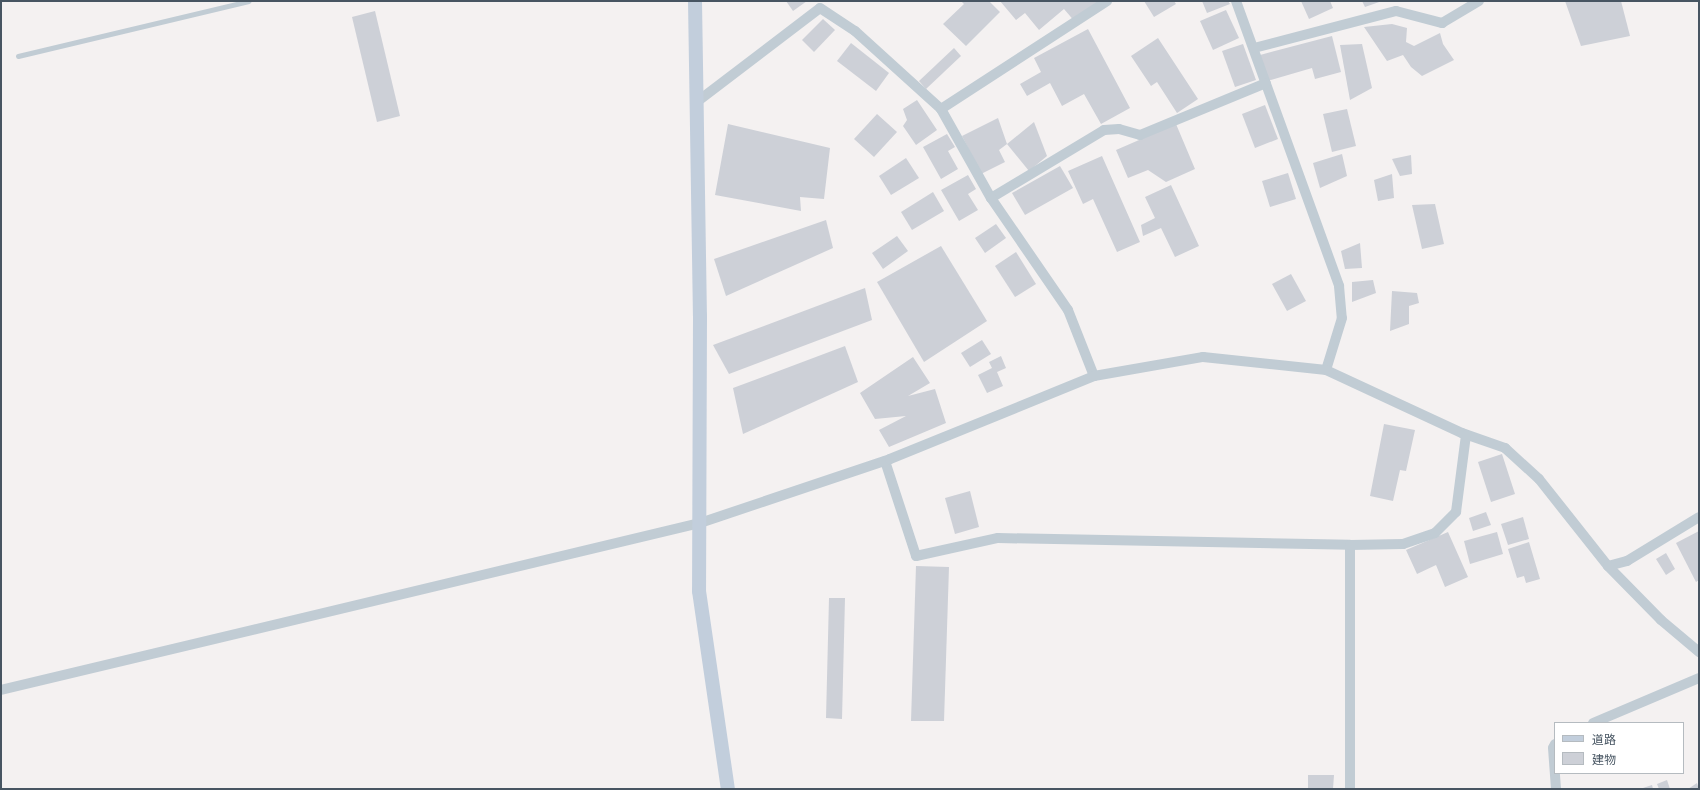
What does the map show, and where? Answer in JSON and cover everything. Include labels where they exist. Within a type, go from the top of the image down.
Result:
[{"type":"street","points":[[695,1],[698,101],[699,591],[728,789]]},
{"type":"street","points":[[940,109],[1108,1]]},
{"type":"street","points":[[1236,1],[1339,286],[1342,318],[1326,370]]},
{"type":"street","points":[[1254,48],[1396,11],[1442,23],[1479,1]]},
{"type":"street","points":[[698,101],[820,8],[855,31],[940,109],[991,198],[1068,310],[1094,376]]},
{"type":"street","points":[[991,198],[1104,130],[1119,129],[1140,135],[1266,83]]},
{"type":"street","points":[[1,690],[700,523],[885,460],[1094,376],[1203,356],[1326,370],[1466,435],[1505,448],[1539,479],[1608,566],[1661,620],[1698,648]]},
{"type":"street","points":[[885,460],[916,556],[998,538],[1403,544],[1435,532],[1456,512],[1466,435]]},
{"type":"street","points":[[1608,566],[1627,561],[1699,517]]},
{"type":"street","points":[[1350,544],[1350,789]]},
{"type":"street","points":[[1595,722],[1699,678]]},
{"type":"street","points":[[1554,746],[1554,762]]},
{"type":"street","points":[[1555,774],[1556,789]]},
{"type":"lane","points":[[18,56],[249,1]]},
{"type":"building","points":[[786,1],[807,1],[793,11]]},
{"type":"building","points":[[961,1],[989,1],[1000,12],[966,46],[943,24],[964,4]]},
{"type":"building","points":[[1000,1],[1103,1],[1076,23],[1064,9],[1039,30],[1025,13],[1016,20]]},
{"type":"building","points":[[1144,1],[1174,1],[1176,4],[1154,17]]},
{"type":"building","points":[[1202,1],[1228,1],[1230,4],[1207,13]]},
{"type":"building","points":[[1301,1],[1330,1],[1333,8],[1309,19]]},
{"type":"building","points":[[1362,1],[1382,1],[1365,7]]},
{"type":"building","points":[[1565,1],[1621,1],[1630,36],[1581,46]]},
{"type":"building","points":[[1226,10],[1239,38],[1213,50],[1200,21]]},
{"type":"building","points":[[375,11],[400,116],[377,122],[352,17]]},
{"type":"building","points":[[823,19],[835,30],[814,52],[802,40]]},
{"type":"building","points":[[1392,24],[1407,28],[1406,42],[1414,46],[1440,33],[1443,44],[1454,60],[1422,76],[1411,67],[1403,55],[1387,61],[1364,27]]},
{"type":"building","points":[[1088,29],[1130,108],[1101,124],[1084,94],[1062,106],[1050,83],[1027,96],[1020,84],[1041,72],[1034,58]]},
{"type":"building","points":[[1332,36],[1341,72],[1315,79],[1312,68],[1267,81],[1260,55]]},
{"type":"building","points":[[1158,38],[1198,99],[1177,113],[1157,82],[1151,86],[1131,56]]},
{"type":"building","points":[[851,43],[889,73],[876,91],[837,61]]},
{"type":"building","points":[[1243,44],[1256,80],[1235,87],[1222,51]]},
{"type":"building","points":[[1362,44],[1372,88],[1350,100],[1340,45]]},
{"type":"building","points":[[954,48],[961,56],[926,89],[919,81]]},
{"type":"building","points":[[917,100],[937,130],[916,145],[903,126],[907,120],[903,109]]},
{"type":"building","points":[[1265,105],[1278,139],[1255,148],[1242,114]]},
{"type":"building","points":[[1347,109],[1356,146],[1332,152],[1323,114]]},
{"type":"building","points":[[877,114],[897,132],[874,157],[854,139]]},
{"type":"building","points":[[998,118],[1007,144],[999,150],[1005,162],[981,174],[962,136]]},
{"type":"building","points":[[1034,122],[1047,156],[1029,171],[1007,144]]},
{"type":"building","points":[[728,124],[830,148],[824,199],[800,197],[801,211],[715,195]]},
{"type":"building","points":[[1176,124],[1195,169],[1166,182],[1148,170],[1128,178],[1116,150]]},
{"type":"building","points":[[947,134],[955,147],[948,151],[958,169],[941,179],[923,147]]},
{"type":"building","points":[[1342,154],[1347,176],[1320,188],[1313,163]]},
{"type":"building","points":[[1411,155],[1412,174],[1400,176],[1392,159]]},
{"type":"building","points":[[1102,156],[1140,242],[1117,252],[1093,199],[1083,204],[1068,171]]},
{"type":"building","points":[[906,158],[919,178],[891,195],[879,176]]},
{"type":"building","points":[[1060,166],[1073,188],[1025,215],[1012,193]]},
{"type":"building","points":[[1288,173],[1296,199],[1270,207],[1262,181]]},
{"type":"building","points":[[1392,174],[1394,198],[1378,201],[1374,180]]},
{"type":"building","points":[[968,175],[976,189],[968,194],[978,210],[959,221],[941,190]]},
{"type":"building","points":[[1171,185],[1199,246],[1175,257],[1161,228],[1143,236],[1141,225],[1155,218],[1145,197]]},
{"type":"building","points":[[933,192],[944,211],[912,230],[901,212]]},
{"type":"building","points":[[1435,204],[1444,244],[1422,249],[1412,205]]},
{"type":"building","points":[[826,220],[833,248],[726,296],[714,259]]},
{"type":"building","points":[[996,224],[1006,238],[985,253],[975,238]]},
{"type":"building","points":[[897,236],[908,251],[883,269],[872,253]]},
{"type":"building","points":[[1360,243],[1362,268],[1345,269],[1341,251]]},
{"type":"building","points":[[941,246],[987,321],[924,362],[877,282]]},
{"type":"building","points":[[1016,252],[1036,284],[1015,297],[995,266]]},
{"type":"building","points":[[1291,274],[1306,301],[1287,311],[1272,284]]},
{"type":"building","points":[[1373,280],[1376,293],[1352,302],[1352,282]]},
{"type":"building","points":[[865,288],[872,320],[729,374],[713,345]]},
{"type":"building","points":[[1392,291],[1417,293],[1419,303],[1409,306],[1409,324],[1390,331]]},
{"type":"building","points":[[982,340],[991,354],[970,367],[961,353]]},
{"type":"building","points":[[845,346],[858,382],[743,434],[733,388]]},
{"type":"building","points":[[1001,356],[1006,368],[997,372],[1003,386],[987,393],[978,375],[992,368],[989,362]]},
{"type":"building","points":[[913,357],[930,383],[908,396],[935,389],[946,423],[889,447],[879,430],[906,416],[875,419],[860,393]]},
{"type":"building","points":[[1384,424],[1415,430],[1406,471],[1400,470],[1393,501],[1370,496]]},
{"type":"building","points":[[1502,454],[1515,494],[1491,502],[1478,462]]},
{"type":"building","points":[[970,491],[979,527],[955,534],[945,498]]},
{"type":"building","points":[[1486,512],[1491,525],[1473,531],[1469,518]]},
{"type":"building","points":[[1523,517],[1529,539],[1508,545],[1501,524]]},
{"type":"building","points":[[1699,531],[1699,580],[1696,582],[1676,543]]},
{"type":"building","points":[[1448,532],[1468,577],[1445,587],[1436,565],[1417,574],[1406,550]]},
{"type":"building","points":[[1497,532],[1503,554],[1470,564],[1464,541]]},
{"type":"building","points":[[1529,542],[1540,579],[1526,583],[1524,576],[1517,578],[1508,549]]},
{"type":"building","points":[[1666,553],[1675,569],[1666,575],[1656,559]]},
{"type":"building","points":[[916,566],[949,567],[944,721],[911,721]]},
{"type":"building","points":[[829,598],[845,598],[842,719],[826,718]]},
{"type":"building","points":[[1308,775],[1334,775],[1333,789],[1308,789]]},
{"type":"building","points":[[1667,780],[1670,789],[1659,789],[1657,784]]},
{"type":"building","points":[[1697,783],[1699,789],[1688,789]]},
{"type":"building","points":[[1652,785],[1653,789],[1640,789]]}]
